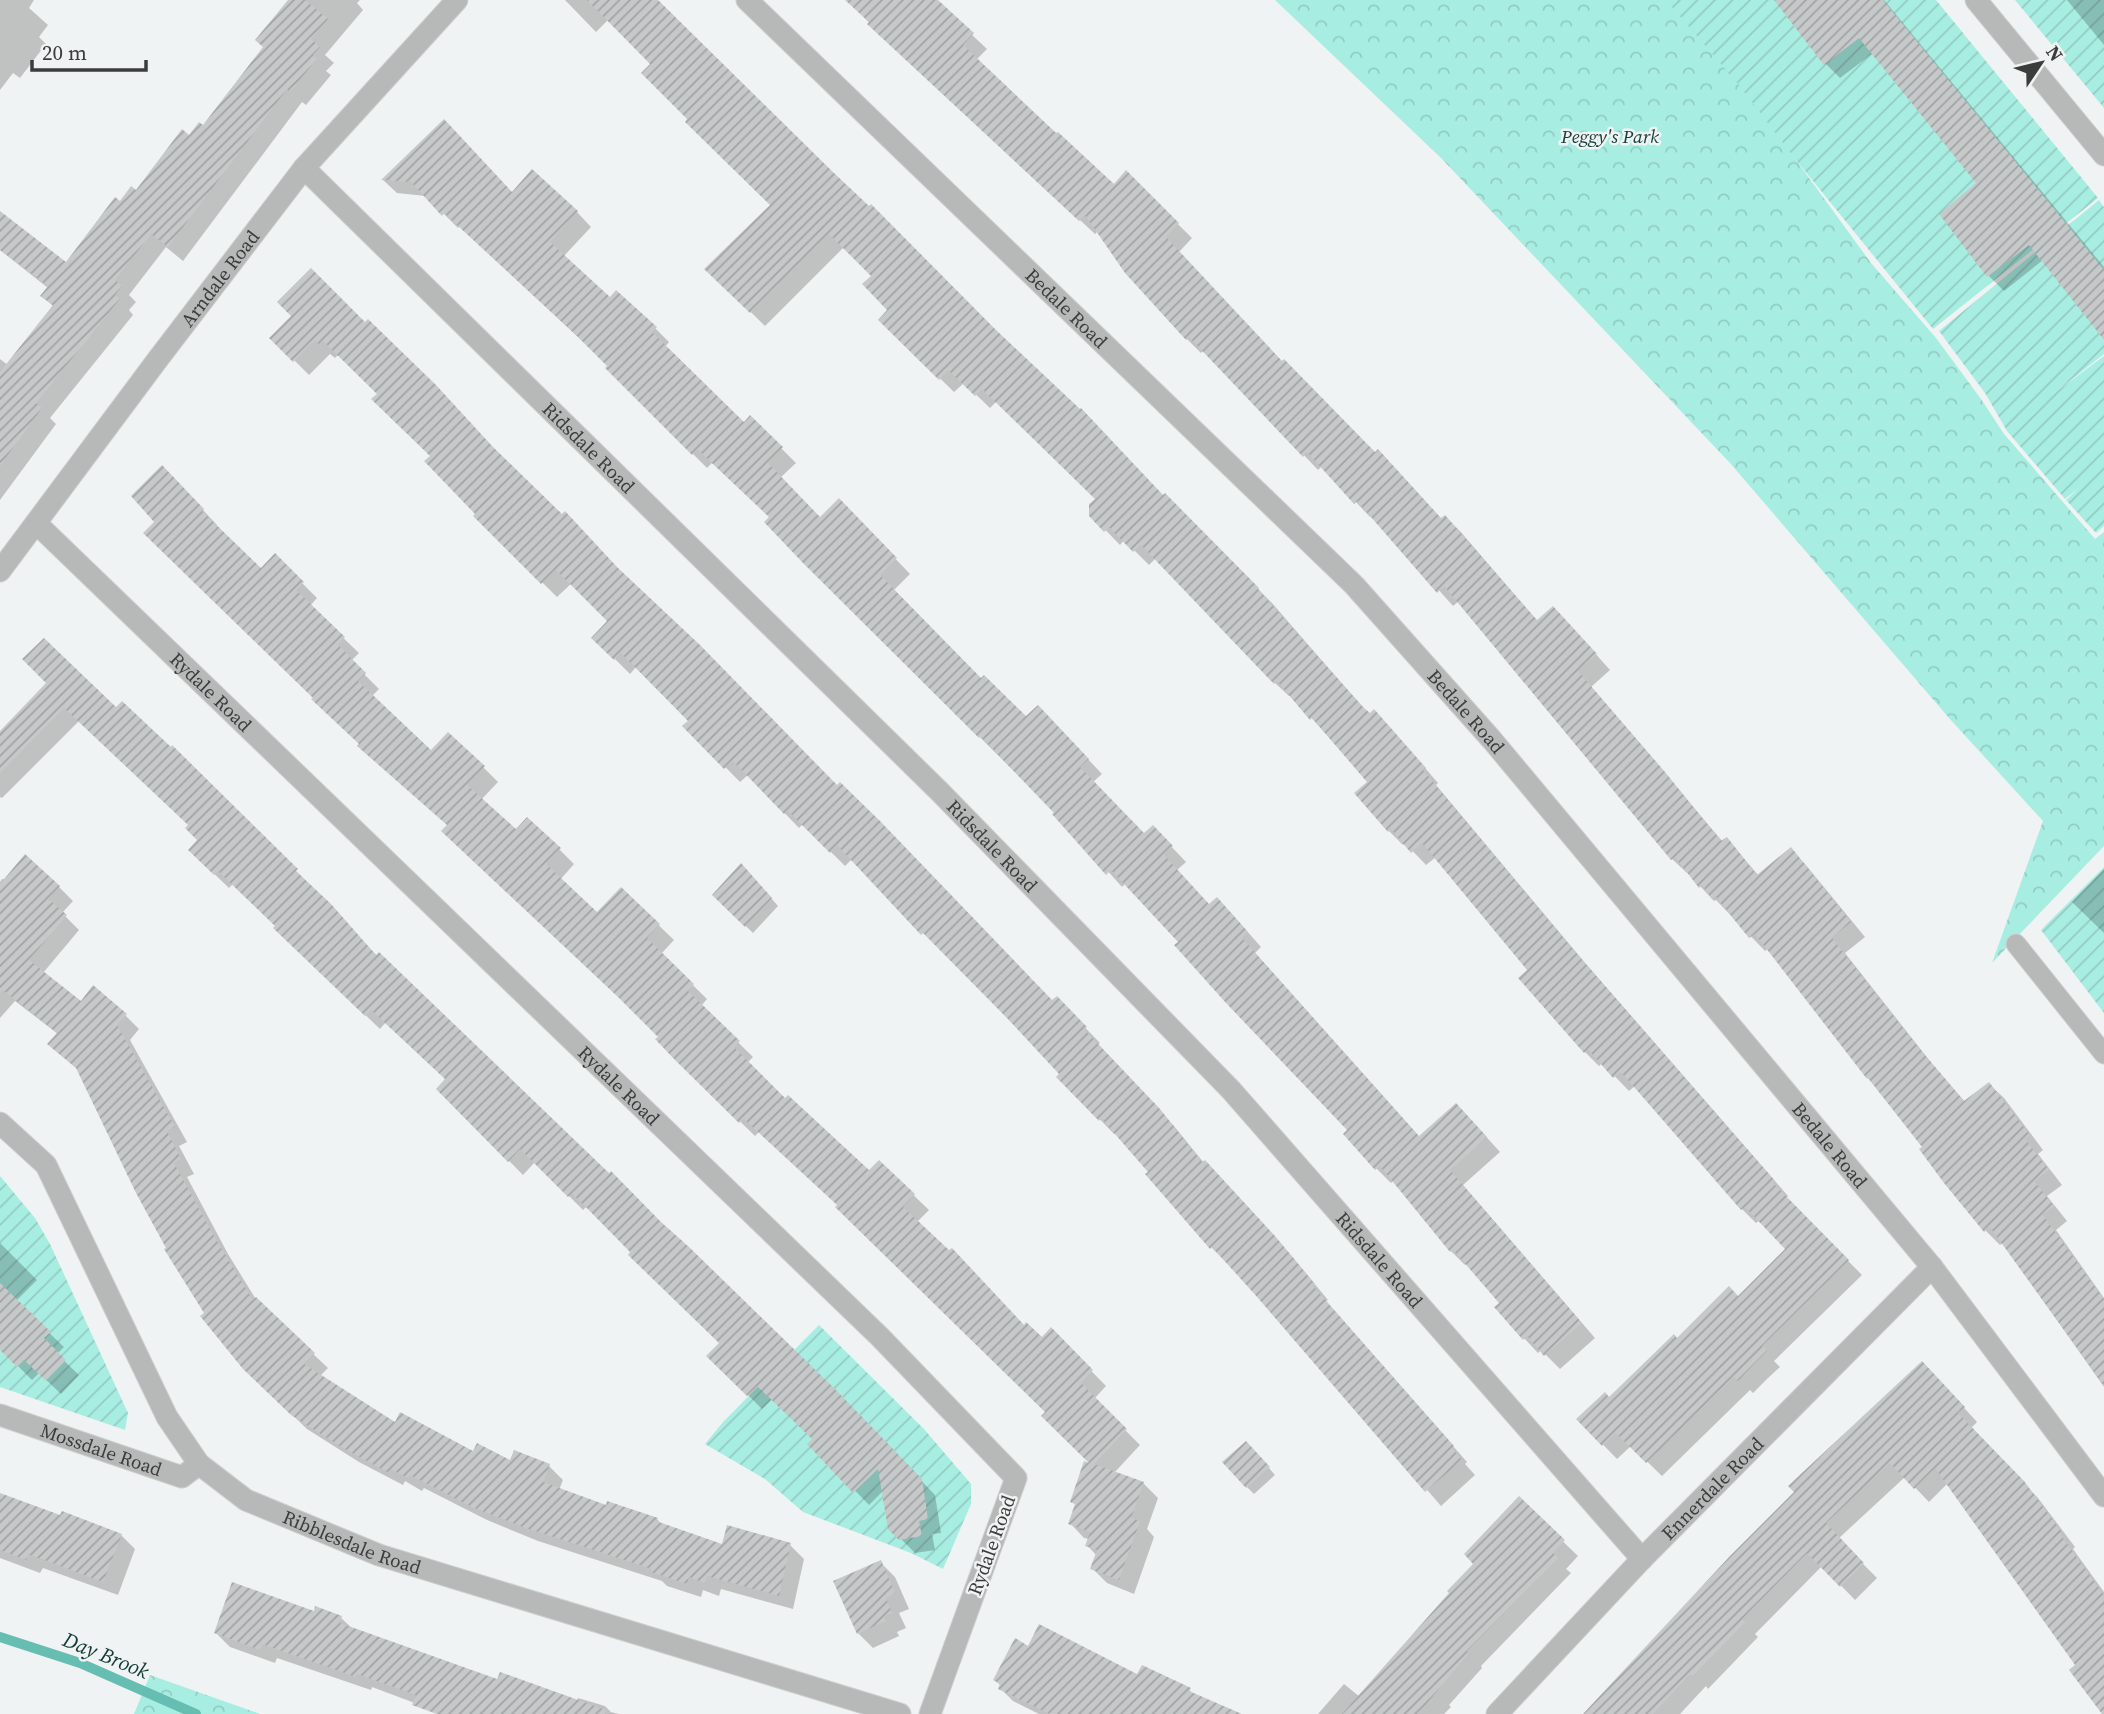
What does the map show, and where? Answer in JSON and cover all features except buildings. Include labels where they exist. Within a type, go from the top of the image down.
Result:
[{"type":"street","name":"Arndale Road","points":[[0,571],[304,168],[457,0]]},
{"type":"street","name":"Bedale Road","points":[[747,0],[1354,585],[1492,740],[1932,1267],[2104,1496]]},
{"type":"street","points":[[1976,0],[2104,155]]},
{"type":"street","name":"Ridsdale Road","points":[[304,168],[940,792],[1231,1090],[1642,1559]]},
{"type":"street","name":"Rydale Road","points":[[36,523],[880,1337],[1016,1478],[930,1714]]},
{"type":"street","name":"Ribblesdale Road","points":[[0,1123],[46,1165],[167,1417],[199,1464],[246,1500],[379,1555],[900,1714]]},
{"type":"street","name":"Ennerdale Road","points":[[1497,1714],[1642,1559],[1932,1267]]},
{"type":"street","name":"Mossdale Road","points":[[0,1415],[182,1477],[199,1464]]},
{"type":"lane","points":[[2016,944],[2104,1054]]},
{"type":"green space","name":"Peggy's Park","points":[[1275,0],[1670,0],[1718,53],[1871,263],[1936,338],[2004,434],[2095,539],[2104,532],[2104,846],[1992,963],[2043,821],[1949,718],[1730,463],[1441,158]]},
{"type":"green space","points":[[1666,0],[1936,0],[2098,198],[1933,329],[1739,85]]},
{"type":"green space","points":[[2015,0],[2104,0],[2104,108]]},
{"type":"green space","points":[[2099,200],[2104,207],[2104,354],[2053,394],[2104,356],[2104,526],[2096,533],[2066,500],[2079,488],[2065,499],[2007,431],[1985,393],[1939,331]]},
{"type":"green space","points":[[2104,867],[2104,1013],[2041,930]]},
{"type":"green space","points":[[0,1176],[35,1218],[50,1244],[128,1413],[125,1430],[0,1387]]},
{"type":"green space","points":[[819,1325],[924,1429],[971,1484],[971,1504],[943,1569],[911,1553],[803,1512],[765,1479],[705,1444],[724,1421]]},
{"type":"green space","points":[[150,1675],[260,1714],[134,1714]]},
{"type":"waterway","name":"Day Brook","points":[[0,1637],[80,1663],[196,1714]]}]
